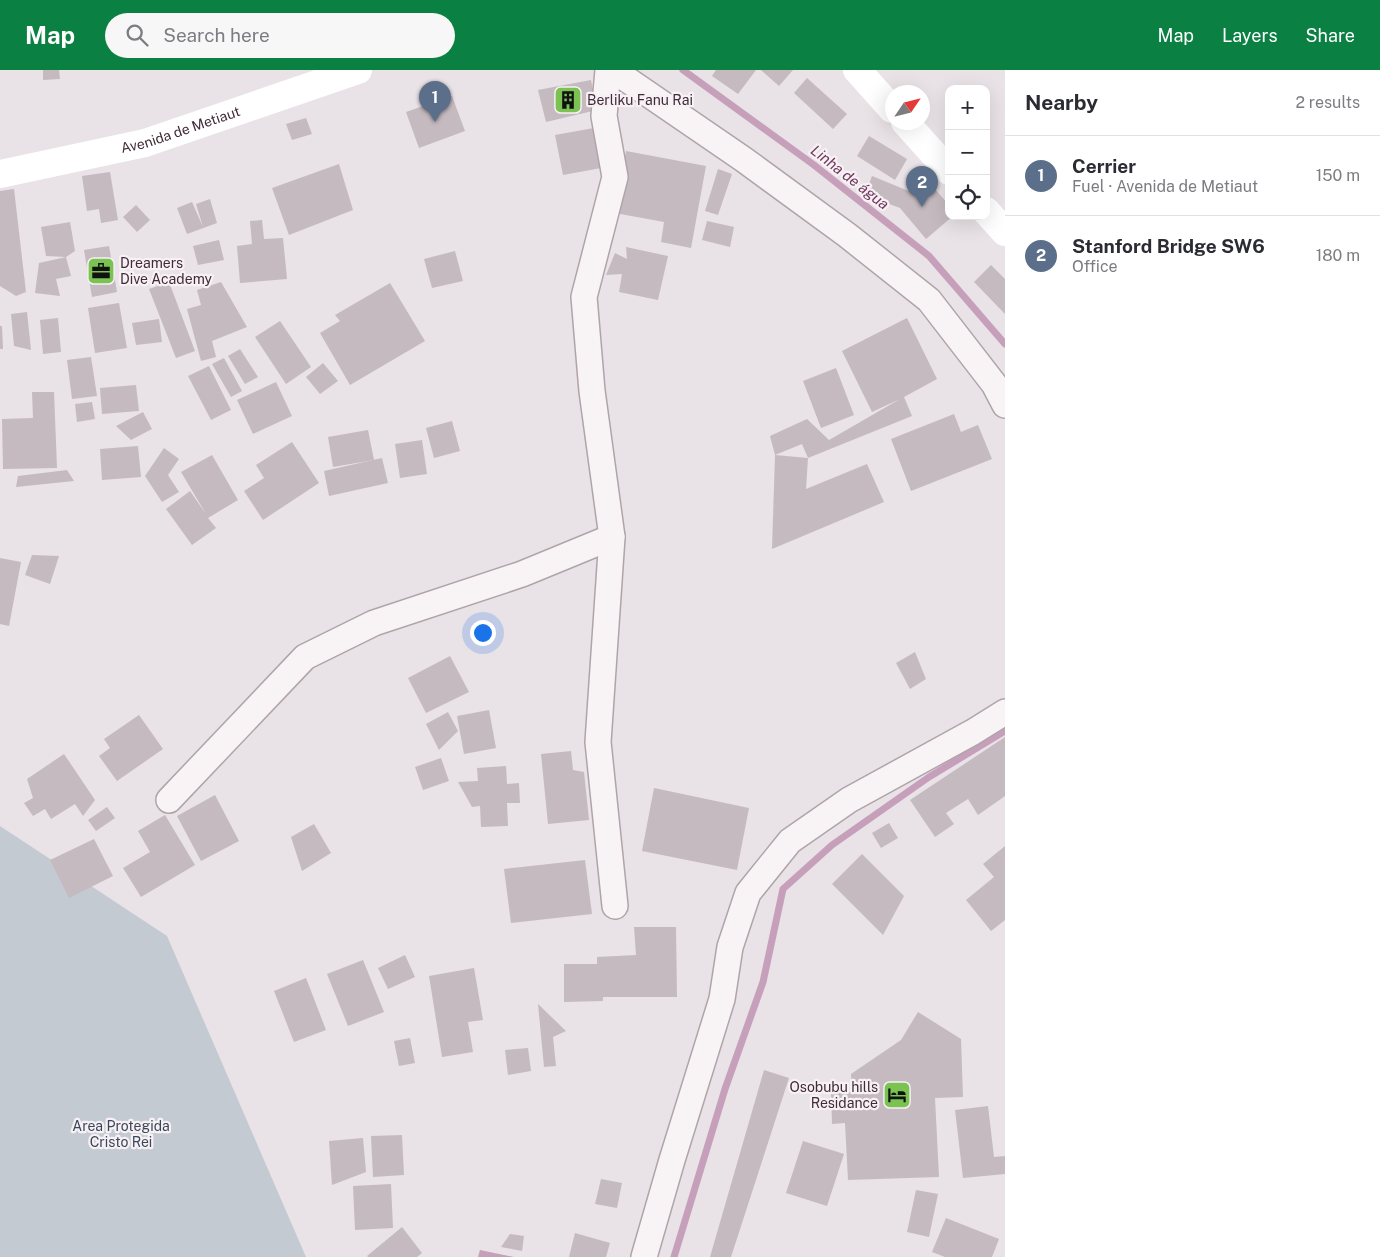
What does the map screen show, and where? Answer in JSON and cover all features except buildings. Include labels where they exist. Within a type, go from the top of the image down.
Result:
[{"type":"main road","name":"Avenida de Metiaut","points":[[0,174],[145,143],[358,70]]},
{"type":"main road","points":[[857,70],[885,101]]},
{"type":"main road","points":[[912,130],[945,166]]},
{"type":"main road","points":[[990,216],[1005,232]]},
{"type":"street","points":[[608,70],[604,116],[615,177],[584,296],[592,391],[612,537],[598,742],[615,906]]},
{"type":"street","points":[[613,70],[743,159],[847,235],[929,300],[994,384],[1005,405]]},
{"type":"street","points":[[170,800],[305,657],[374,624],[522,574],[612,537]]},
{"type":"street","points":[[644,1257],[722,999],[730,948],[748,893],[790,841],[849,800],[973,732],[1005,712]]},
{"type":"green space","name":"Area Protegida Cristo Rei","points":[[0,826],[167,936],[306,1257],[0,1257]]},
{"type":"shaded area","points":[[480,1250],[514,1257],[478,1257]]},
{"type":"waterway","name":"Linha de água","points":[[683,70],[814,165],[929,256],[1005,344]]},
{"type":"waterway","points":[[674,1257],[725,1089],[763,982],[783,889],[832,845],[929,777],[1005,731]]},
{"type":"place","name":"Berliku Fanu Rai","points":[[568,100]]},
{"type":"place","name":"Cerrier","points":[[435,122]]},
{"type":"place","name":"Stanford Bridge SW6","points":[[922,207]]},
{"type":"place","name":"Dreamers Dive Academy","points":[[101,271]]},
{"type":"place","name":"Osobubu hills Residance","points":[[897,1095]]}]
